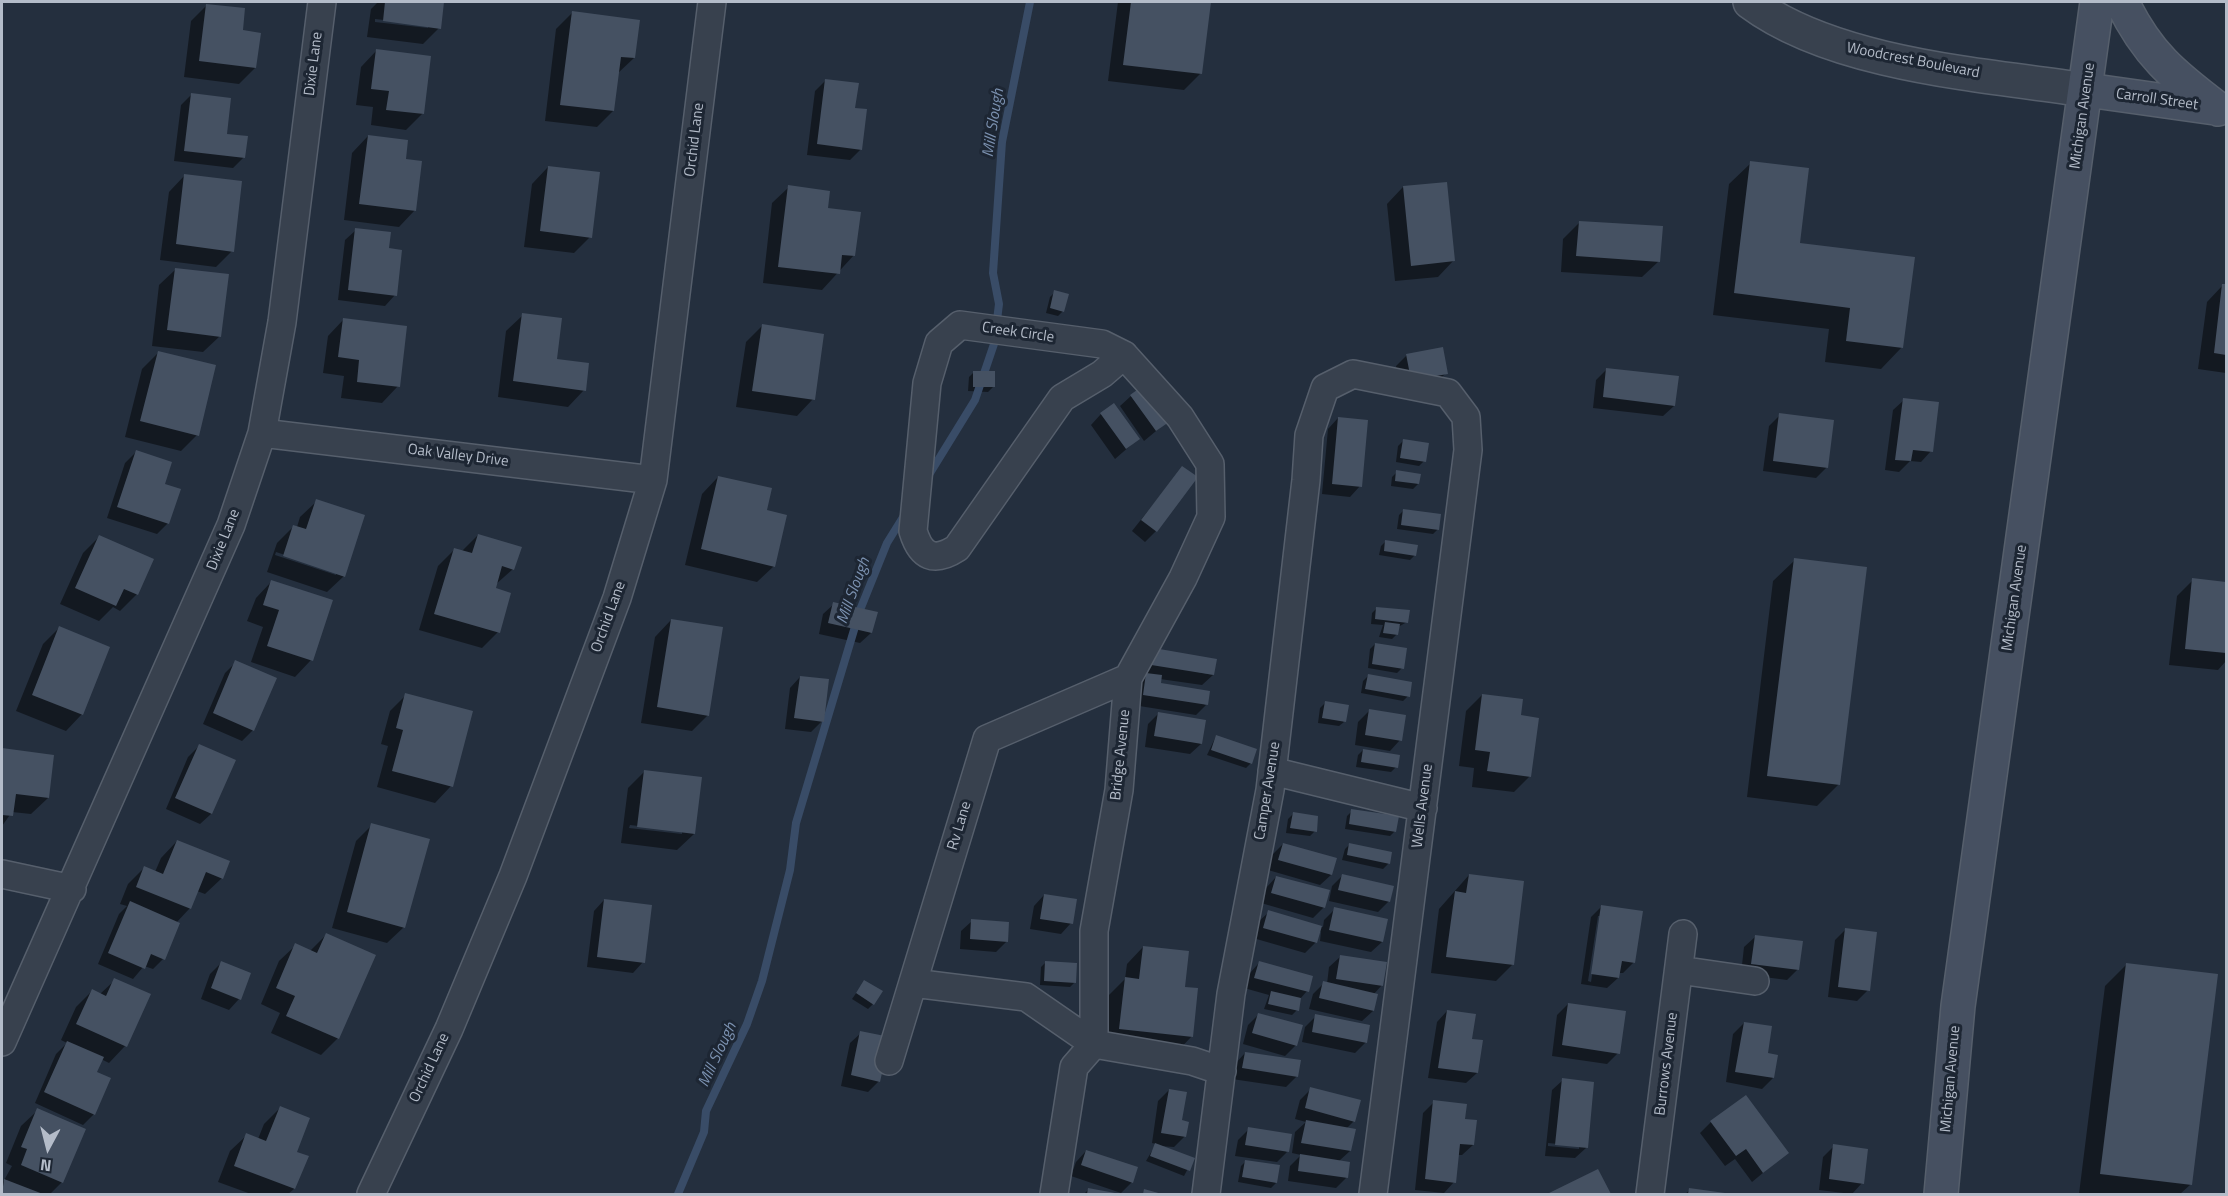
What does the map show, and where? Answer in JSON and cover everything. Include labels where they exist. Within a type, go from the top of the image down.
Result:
[{"type":"main road","name":"Michigan Avenue","points":[[1941,1194],[1958,1006],[2097,2]]},
{"type":"main road","points":[[2122,2],[2146,44],[2172,75],[2222,109]]},
{"type":"main road","name":"Carroll Street","points":[[2086,90],[2222,109]]},
{"type":"street","name":"Dixie Lane","points":[[2,1042],[72,889],[231,525],[262,433],[282,322],[322,2]]},
{"type":"street","name":"Orchid Lane","points":[[370,1194],[449,1029],[513,876],[617,598],[653,480],[712,2]]},
{"type":"street","name":"Woodcrest Boulevard","points":[[1750,2],[1825,42],[1934,68],[2086,90]]},
{"type":"street","name":"Creek Circle","points":[[960,325],[1102,344],[1124,355],[1102,374],[1062,398],[957,548],[944,556],[928,555],[918,546],[913,531],[927,382],[939,343],[960,325]]},
{"type":"street","name":"Bridge Avenue","points":[[1094,1044],[1094,931],[1119,790],[1128,678],[1183,578],[1211,517],[1210,464],[1180,417],[1124,355]]},
{"type":"street","name":"Wells Avenue","points":[[1325,388],[1353,374],[1448,393],[1466,417],[1468,450],[1372,1194]]},
{"type":"street","name":"Camper Avenue","points":[[1206,1194],[1231,994],[1272,771],[1306,480],[1309,435],[1325,388]]},
{"type":"street","name":"Oak Valley Drive","points":[[262,433],[653,480]]},
{"type":"street","name":"Rv Lane","points":[[889,1061],[987,739],[1128,678]]},
{"type":"street","points":[[1272,771],[1423,808]]},
{"type":"street","points":[[2,874],[72,889]]},
{"type":"street","name":"Burrows Avenue","points":[[1650,1194],[1683,934]]},
{"type":"street","points":[[1679,970],[1755,981]]},
{"type":"street","points":[[913,983],[1026,997],[1094,1044],[1192,1061],[1222,1071]]},
{"type":"street","points":[[1054,1194],[1074,1066],[1094,1044]]},
{"type":"building","points":[[385,2],[444,2],[441,29],[383,21]]},
{"type":"building","points":[[1131,2],[1211,2],[1202,74],[1123,65]]},
{"type":"building","points":[[206,4],[245,8],[243,30],[261,33],[256,68],[199,61]]},
{"type":"building","points":[[572,11],[640,20],[635,58],[621,57],[614,111],[560,105]]},
{"type":"building","points":[[376,49],[431,56],[424,114],[386,110],[389,91],[371,89]]},
{"type":"building","points":[[825,79],[859,83],[855,108],[867,109],[862,150],[817,144]]},
{"type":"building","points":[[191,93],[231,98],[227,134],[248,136],[245,158],[184,151]]},
{"type":"building","points":[[368,135],[408,140],[406,159],[422,161],[416,211],[359,204]]},
{"type":"building","points":[[1750,161],[1809,168],[1800,243],[1915,257],[1903,348],[1846,341],[1850,308],[1734,293]]},
{"type":"building","points":[[548,166],[600,172],[592,238],[540,231]]},
{"type":"building","points":[[184,174],[242,181],[234,252],[176,244]]},
{"type":"building","points":[[1447,182],[1455,261],[1411,266],[1403,186]]},
{"type":"building","points":[[788,185],[830,191],[828,208],[861,212],[855,256],[842,255],[840,274],[778,267]]},
{"type":"building","points":[[1579,221],[1663,226],[1660,262],[1576,256]]},
{"type":"building","points":[[355,228],[391,232],[389,248],[402,250],[397,296],[348,290]]},
{"type":"building","points":[[175,268],[229,274],[221,337],[167,330]]},
{"type":"building","points":[[2222,284],[2226,284],[2226,355],[2214,353]]},
{"type":"building","points":[[1054,290],[1069,294],[1064,312],[1050,308]]},
{"type":"building","points":[[522,313],[562,318],[557,359],[589,363],[586,391],[513,381]]},
{"type":"building","points":[[343,318],[407,326],[400,387],[357,382],[359,360],[338,357]]},
{"type":"building","points":[[762,324],[824,334],[815,400],[752,391]]},
{"type":"building","points":[[1443,347],[1448,374],[1411,380],[1406,354]]},
{"type":"building","points":[[158,351],[216,365],[199,436],[140,421]]},
{"type":"building","points":[[1606,368],[1679,376],[1675,406],[1603,397]]},
{"type":"building","points":[[973,371],[995,371],[995,387],[973,387]]},
{"type":"building","points":[[1144,385],[1169,422],[1156,431],[1130,395]]},
{"type":"building","points":[[1903,398],[1939,402],[1933,452],[1913,450],[1911,461],[1895,460]]},
{"type":"building","points":[[1114,403],[1140,439],[1126,449],[1100,413]]},
{"type":"building","points":[[1779,413],[1834,420],[1828,468],[1773,461]]},
{"type":"building","points":[[1338,417],[1368,420],[1362,487],[1332,484]]},
{"type":"building","points":[[1403,439],[1429,443],[1426,462],[1400,458]]},
{"type":"building","points":[[136,450],[172,462],[165,484],[181,489],[169,524],[117,507]]},
{"type":"building","points":[[1182,466],[1198,477],[1157,532],[1141,520]]},
{"type":"building","points":[[1396,470],[1421,474],[1419,484],[1395,481]]},
{"type":"building","points":[[718,476],[772,488],[767,510],[787,515],[775,567],[701,549]]},
{"type":"building","points":[[316,499],[365,515],[345,577],[283,556],[293,525],[306,529]]},
{"type":"building","points":[[1403,509],[1441,514],[1439,530],[1401,525]]},
{"type":"building","points":[[478,534],[522,547],[514,570],[502,566],[496,588],[511,593],[500,633],[434,614],[454,548],[472,553]]},
{"type":"building","points":[[99,535],[154,559],[138,595],[124,589],[116,606],[75,588]]},
{"type":"building","points":[[1385,540],[1418,545],[1416,556],[1384,551]]},
{"type":"building","points":[[1794,558],[1867,567],[1840,785],[1767,776]]},
{"type":"building","points":[[2192,578],[2226,582],[2226,653],[2185,649]]},
{"type":"building","points":[[271,580],[333,600],[313,661],[267,646],[279,610],[263,605]]},
{"type":"building","points":[[833,602],[878,612],[872,633],[828,623]]},
{"type":"building","points":[[1376,607],[1410,610],[1408,623],[1375,619]]},
{"type":"building","points":[[671,619],[723,627],[709,716],[657,707]]},
{"type":"building","points":[[1385,622],[1400,624],[1398,635],[1383,633]]},
{"type":"building","points":[[59,626],[110,647],[83,715],[32,695]]},
{"type":"building","points":[[1375,643],[1407,648],[1404,669],[1372,664]]},
{"type":"building","points":[[1148,647],[1217,659],[1214,675],[1145,664]]},
{"type":"building","points":[[235,660],[277,678],[254,731],[213,713]]},
{"type":"building","points":[[1146,673],[1162,675],[1161,683],[1210,691],[1208,705],[1143,695]]},
{"type":"building","points":[[1368,674],[1412,682],[1410,697],[1365,689]]},
{"type":"building","points":[[800,676],[829,679],[824,722],[794,718]]},
{"type":"building","points":[[405,693],[473,711],[453,787],[392,771],[403,730],[396,728]]},
{"type":"building","points":[[1482,694],[1523,699],[1521,715],[1539,718],[1531,777],[1487,771],[1490,752],[1475,750]]},
{"type":"building","points":[[1325,701],[1349,705],[1346,722],[1322,718]]},
{"type":"building","points":[[1369,709],[1406,715],[1402,741],[1365,735]]},
{"type":"building","points":[[1158,712],[1206,720],[1202,744],[1154,736]]},
{"type":"building","points":[[1216,735],[1257,749],[1252,764],[1211,750]]},
{"type":"building","points":[[199,744],[236,760],[212,814],[175,798]]},
{"type":"building","points":[[2,748],[54,755],[49,798],[16,794],[13,816],[2,815]]},
{"type":"building","points":[[1363,749],[1400,755],[1398,768],[1361,762]]},
{"type":"building","points":[[644,770],[702,777],[695,834],[637,827]]},
{"type":"building","points":[[1351,809],[1399,816],[1396,832],[1349,824]]},
{"type":"building","points":[[1293,812],[1318,816],[1317,832],[1290,828]]},
{"type":"building","points":[[371,823],[430,839],[405,928],[347,912]]},
{"type":"building","points":[[177,840],[230,861],[223,879],[206,872],[191,909],[136,887],[144,866],[163,874]]},
{"type":"building","points":[[1283,843],[1337,858],[1332,875],[1278,860]]},
{"type":"building","points":[[1349,843],[1392,852],[1390,864],[1347,855]]},
{"type":"building","points":[[1342,874],[1394,886],[1390,902],[1338,890]]},
{"type":"building","points":[[1469,874],[1524,881],[1514,965],[1446,957],[1455,891],[1466,893]]},
{"type":"building","points":[[1276,876],[1330,890],[1325,908],[1271,893]]},
{"type":"building","points":[[1044,894],[1077,899],[1073,924],[1040,919]]},
{"type":"building","points":[[604,899],[652,905],[645,963],[597,957]]},
{"type":"building","points":[[130,901],[180,923],[165,960],[151,954],[145,969],[108,953]]},
{"type":"building","points":[[1601,905],[1643,911],[1635,963],[1622,961],[1619,978],[1591,974]]},
{"type":"building","points":[[1334,907],[1388,919],[1383,942],[1329,930]]},
{"type":"building","points":[[1268,910],[1322,926],[1317,943],[1263,928]]},
{"type":"building","points":[[971,919],[1009,922],[1008,942],[970,939]]},
{"type":"building","points":[[1845,928],[1877,932],[1870,991],[1838,987]]},
{"type":"building","points":[[326,933],[376,955],[339,1039],[286,1016],[295,996],[276,988],[295,943],[317,953]]},
{"type":"building","points":[[1755,935],[1803,941],[1799,970],[1751,964]]},
{"type":"building","points":[[1143,946],[1189,951],[1185,987],[1198,988],[1193,1037],[1119,1029],[1125,977],[1139,979]]},
{"type":"building","points":[[1340,955],[1387,962],[1383,986],[1336,979]]},
{"type":"building","points":[[221,961],[251,973],[241,1000],[211,988]]},
{"type":"building","points":[[1045,961],[1077,963],[1076,983],[1044,981]]},
{"type":"building","points":[[1259,961],[1313,976],[1309,992],[1254,978]]},
{"type":"building","points":[[2126,963],[2218,974],[2192,1185],[2100,1174]]},
{"type":"building","points":[[114,978],[151,994],[127,1047],[76,1024],[92,989],[106,996]]},
{"type":"building","points":[[864,980],[883,991],[874,1005],[856,993]]},
{"type":"building","points":[[1323,981],[1378,994],[1374,1011],[1319,998]]},
{"type":"building","points":[[1271,991],[1301,998],[1299,1011],[1268,1004]]},
{"type":"building","points":[[1568,1003],[1626,1011],[1620,1054],[1562,1045]]},
{"type":"building","points":[[1447,1010],[1476,1014],[1472,1039],[1483,1040],[1478,1073],[1438,1068]]},
{"type":"building","points":[[1258,1013],[1303,1025],[1297,1046],[1252,1033]]},
{"type":"building","points":[[1315,1014],[1370,1025],[1367,1043],[1312,1032]]},
{"type":"building","points":[[1744,1022],[1772,1026],[1768,1053],[1778,1055],[1774,1078],[1735,1072]]},
{"type":"building","points":[[860,1031],[890,1037],[880,1082],[851,1075]]},
{"type":"building","points":[[67,1041],[104,1057],[97,1072],[111,1078],[95,1115],[44,1092]]},
{"type":"building","points":[[1245,1052],[1301,1060],[1298,1077],[1242,1068]]},
{"type":"building","points":[[1562,1078],[1594,1082],[1588,1148],[1555,1145]]},
{"type":"building","points":[[1310,1087],[1361,1100],[1355,1122],[1305,1108]]},
{"type":"building","points":[[1169,1089],[1187,1092],[1182,1120],[1189,1122],[1186,1137],[1161,1133]]},
{"type":"building","points":[[1746,1095],[1789,1153],[1763,1173],[1746,1149],[1736,1156],[1710,1121]]},
{"type":"building","points":[[1433,1100],[1467,1104],[1465,1119],[1477,1120],[1474,1145],[1460,1144],[1456,1183],[1425,1179]]},
{"type":"building","points":[[280,1106],[310,1118],[297,1152],[309,1156],[295,1189],[234,1166],[246,1133],[266,1141]]},
{"type":"building","points":[[37,1108],[86,1129],[63,1183],[21,1165],[27,1149],[21,1147]]},
{"type":"building","points":[[1306,1120],[1356,1129],[1351,1151],[1301,1143]]},
{"type":"building","points":[[1248,1127],[1292,1134],[1289,1152],[1245,1145]]},
{"type":"building","points":[[1155,1143],[1195,1158],[1190,1171],[1150,1156]]},
{"type":"building","points":[[1833,1144],[1868,1149],[1864,1184],[1829,1179]]},
{"type":"building","points":[[1086,1150],[1138,1167],[1133,1183],[1081,1165]]},
{"type":"building","points":[[1300,1154],[1350,1162],[1348,1178],[1298,1171]]},
{"type":"building","points":[[1245,1160],[1280,1165],[1277,1183],[1242,1177]]},
{"type":"building","points":[[1598,1169],[1611,1194],[1547,1194]]},
{"type":"building","points":[[4,1179],[43,1194],[2,1194]]},
{"type":"building","points":[[1088,1188],[1115,1193],[1087,1194]]},
{"type":"building","points":[[1689,1188],[1725,1193],[1725,1194],[1688,1194]]},
{"type":"building","points":[[1144,1189],[1162,1194],[1143,1194]]},
{"type":"waterway","name":"Mill Slough","points":[[927,478],[975,400],[994,344],[999,304],[993,273],[1002,142],[1030,2]]},
{"type":"waterway","name":"Mill Slough","points":[[678,1194],[704,1132],[706,1111],[747,1024],[762,981],[790,870],[796,823],[860,610],[887,543],[905,514]]}]
